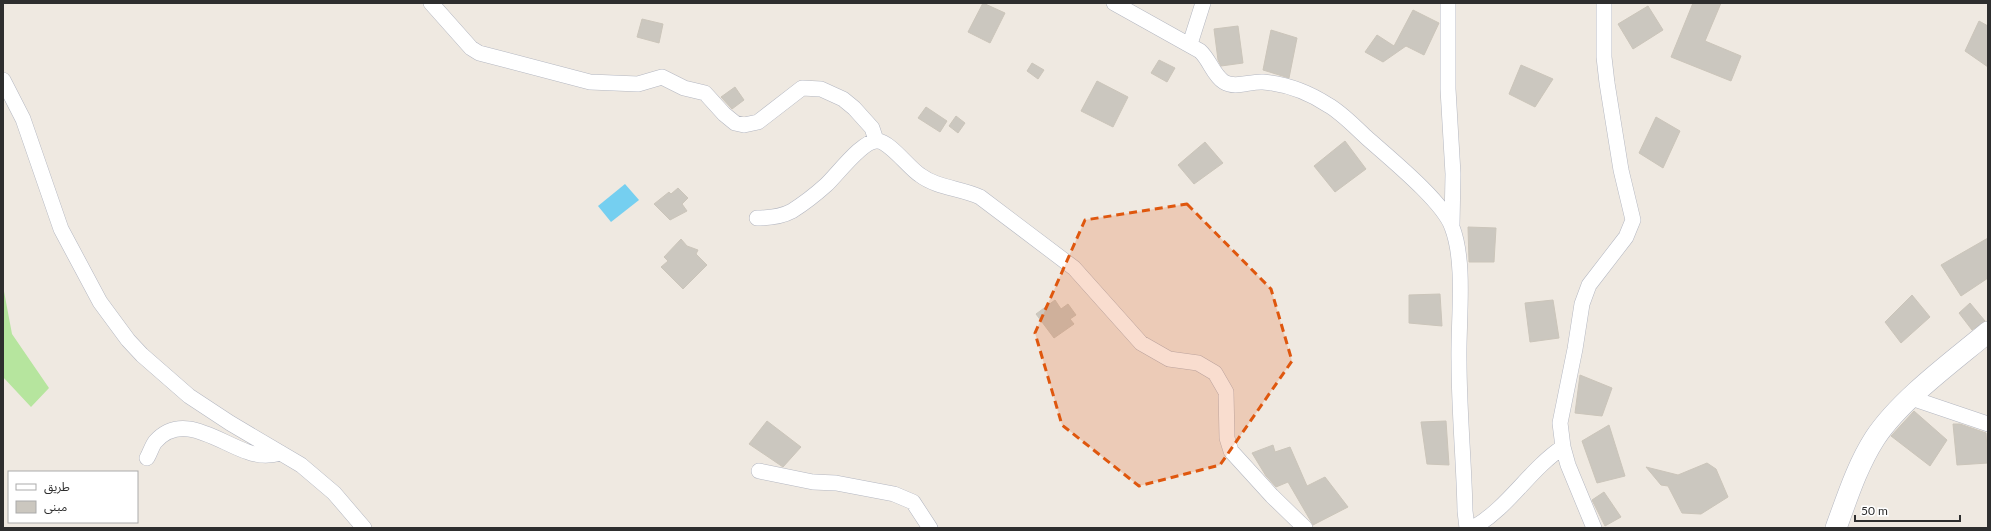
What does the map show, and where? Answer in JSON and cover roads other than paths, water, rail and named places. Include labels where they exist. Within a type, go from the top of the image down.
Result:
[{"type":"street","points":[[431,3],[471,48],[479,53],[590,82],[638,84],[662,77],[684,88],[705,93],[724,114],[735,123],[744,125],[758,122],[802,88],[821,89],[843,99],[854,108],[872,128],[876,140]]},
{"type":"street","points":[[1114,3],[1190,44],[1206,56],[1218,78],[1226,84],[1238,85],[1260,82],[1280,83],[1315,96],[1333,108],[1403,170],[1429,196],[1452,225]]},
{"type":"street","points":[[1190,44],[1203,3]]},
{"type":"street","points":[[1448,3],[1448,89],[1453,174],[1452,225],[1459,252],[1459,362],[1467,528]]},
{"type":"street","points":[[1594,528],[1577,488],[1563,447],[1560,424],[1561,412],[1576,349],[1582,304],[1589,285],[1626,237],[1633,220],[1621,170],[1607,83],[1603,34],[1604,3]]},
{"type":"street","points":[[3,80],[23,119],[61,229],[113,322],[142,356],[189,396],[230,424],[301,465],[323,483],[361,527]]},
{"type":"street","points":[[757,218],[770,218],[792,211],[826,185],[864,147],[876,140]]},
{"type":"street","points":[[876,140],[890,148],[920,176],[980,197],[997,208],[1029,236],[1064,260],[1082,276],[1141,343],[1170,359],[1198,363],[1211,369],[1220,378],[1226,392],[1227,438],[1231,451],[1272,496],[1305,528]]},
{"type":"street","points":[[1836,528],[1856,474],[1874,439],[1895,412],[1988,332]]},
{"type":"street","points":[[1911,398],[1988,424]]},
{"type":"street","points":[[147,458],[154,443],[164,434],[173,429],[186,427],[196,429],[249,452],[271,455],[281,453]]},
{"type":"street","points":[[1473,528],[1500,509],[1540,466],[1563,447]]},
{"type":"street","points":[[759,470],[813,482],[836,482],[894,494],[913,502],[930,528]]},
{"type":"water","points":[[625,184],[639,200],[611,222],[598,206]]}]
